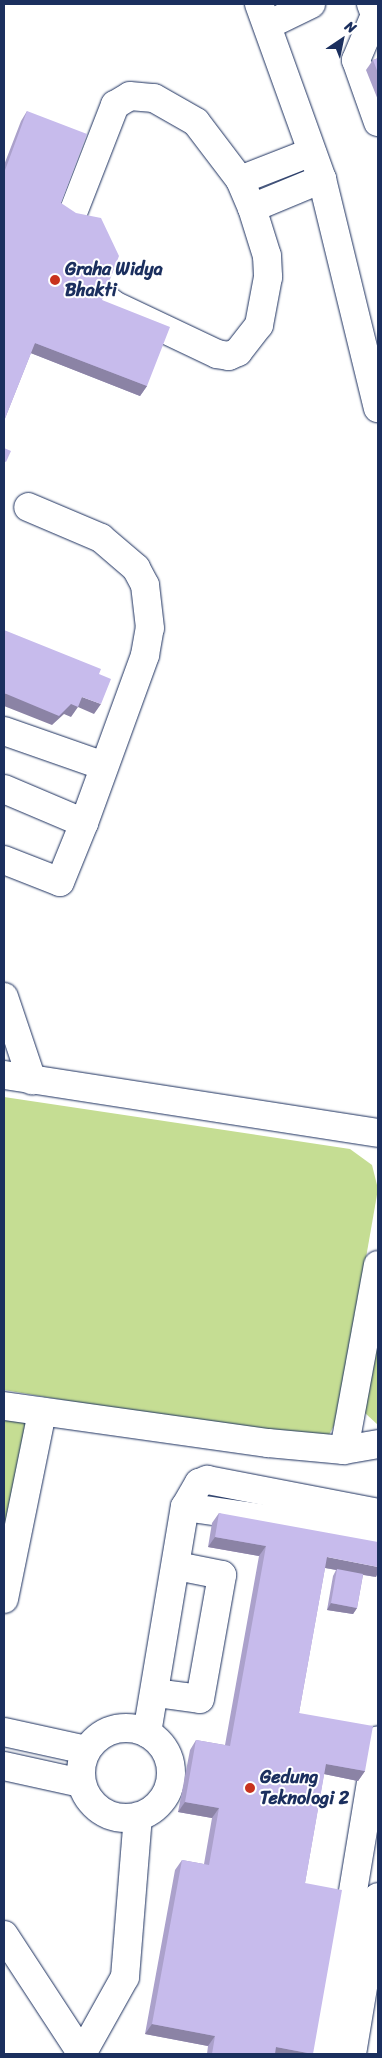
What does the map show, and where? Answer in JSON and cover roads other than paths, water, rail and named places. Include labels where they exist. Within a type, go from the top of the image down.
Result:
[{"type":"street","points":[[311,4],[263,14],[322,179],[378,408]]},
{"type":"street","points":[[371,4],[373,23],[356,60],[378,122]]},
{"type":"street","points":[[69,222],[115,106],[130,96],[154,98],[180,109],[214,143],[240,180],[252,208],[267,256],[267,286],[259,325],[238,352],[229,356],[217,354],[114,305],[101,295]]},
{"type":"street","points":[[240,180],[312,152]]},
{"type":"street","points":[[252,208],[322,179]]},
{"type":"street","points":[[4,860],[60,882],[84,823],[145,655],[151,613],[145,584],[136,568],[101,538],[28,507]]},
{"type":"street","points":[[4,731],[104,766]]},
{"type":"street","points":[[4,789],[84,823]]},
{"type":"street","points":[[4,997],[32,1080]]},
{"type":"street","points":[[4,1075],[378,1133]]},
{"type":"street","points":[[344,1450],[378,1265]]},
{"type":"street","points":[[5,1412],[42,1412],[344,1450],[378,1444]]},
{"type":"street","points":[[4,1599],[42,1412]]},
{"type":"street","points":[[147,1733],[156,1694],[185,1507],[191,1491],[207,1480],[378,1513]]},
{"type":"street","points":[[185,1507],[378,1535]]},
{"type":"street","points":[[156,1694],[200,1698],[222,1575],[177,1566]]},
{"type":"street","points":[[113,1730],[147,1733],[165,1750],[171,1775],[164,1799],[138,1817],[105,1814],[90,1801],[81,1783],[86,1750],[95,1739],[113,1730]]},
{"type":"street","points":[[4,1732],[86,1750]]},
{"type":"street","points":[[352,2054],[348,2005],[361,1925],[370,1851],[378,1740]]},
{"type":"street","points":[[4,1766],[81,1783]]},
{"type":"street","points":[[4,1935],[82,2054],[125,1977],[138,1817]]},
{"type":"street","points":[[361,1925],[378,1897]]},
{"type":"street","points":[[326,2054],[348,2005]]},
{"type":"place","name":"Graha Widya Bhakti","points":[[55,280]]},
{"type":"place","name":"Gedung Teknologi 2","points":[[250,1788]]}]
